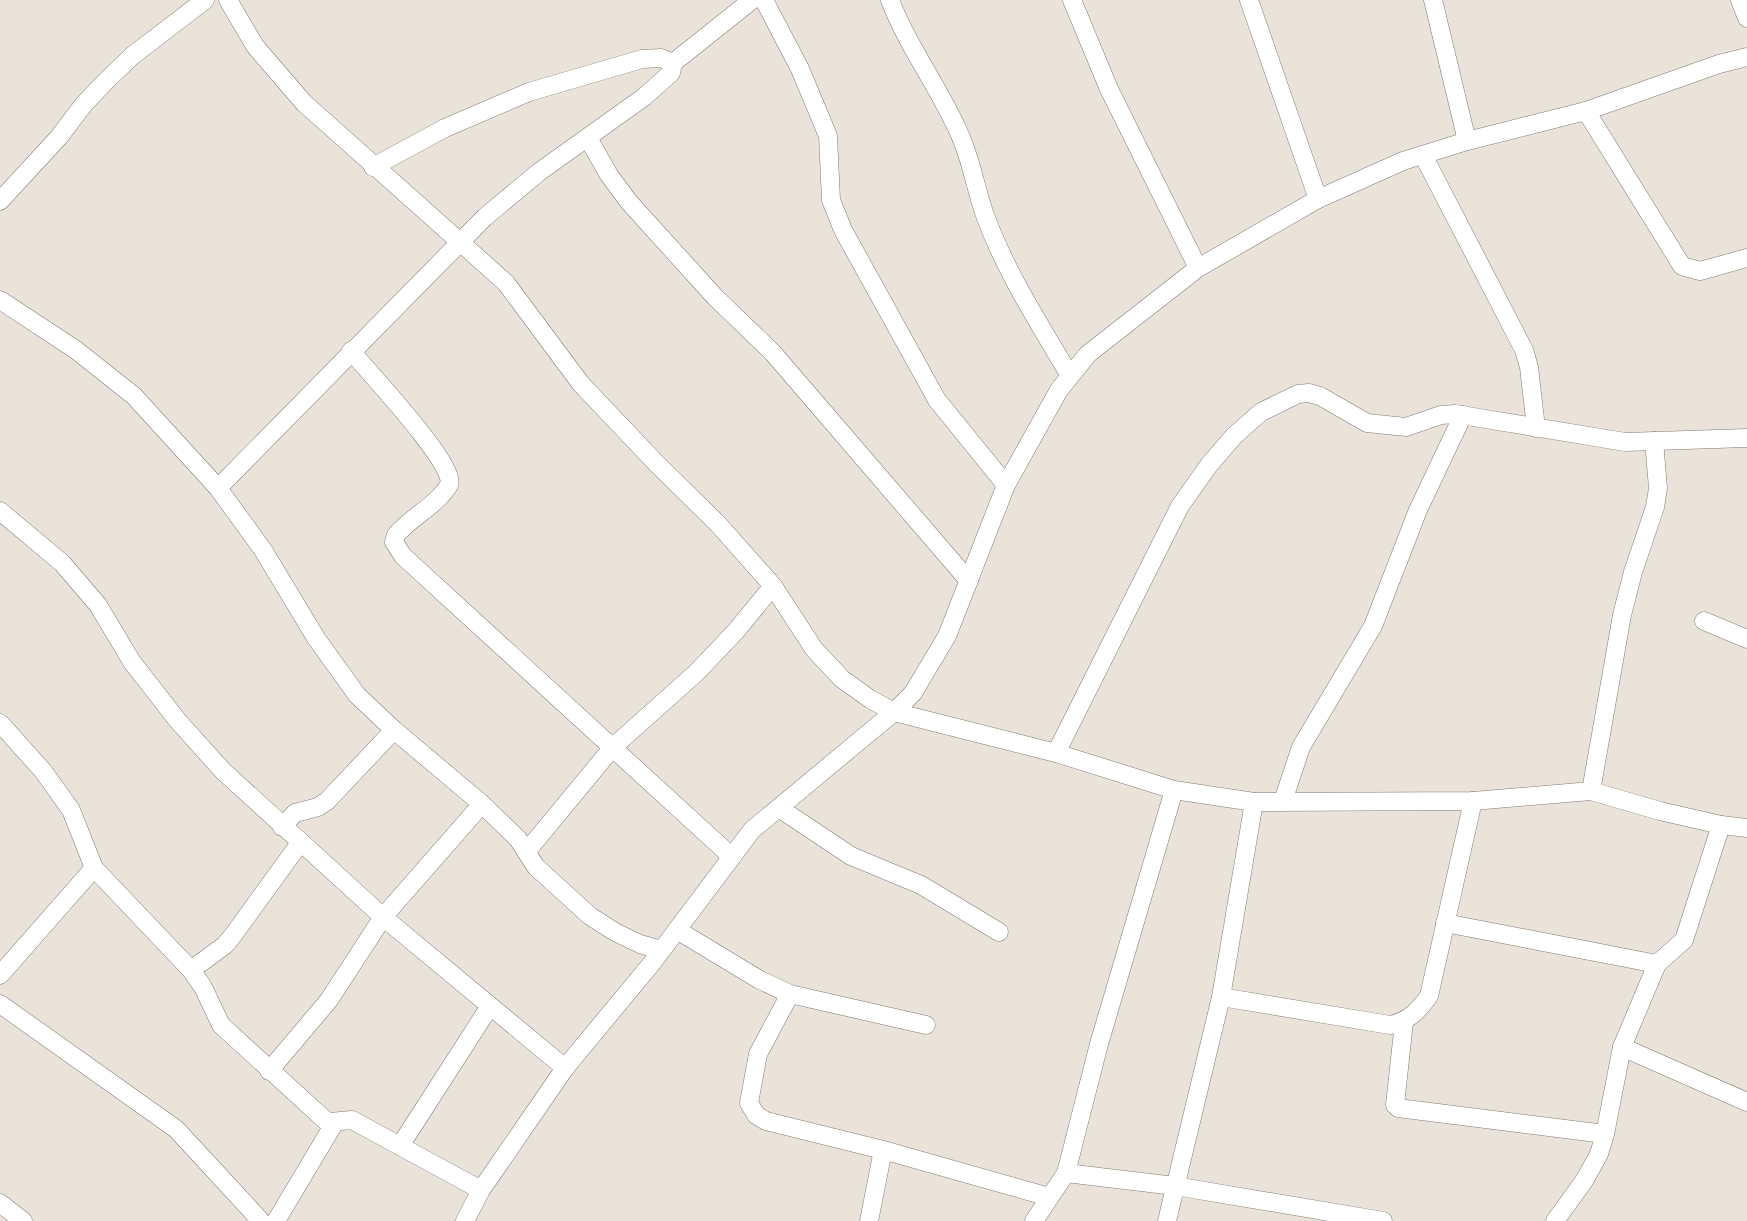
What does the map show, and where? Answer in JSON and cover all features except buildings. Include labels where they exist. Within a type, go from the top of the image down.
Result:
[{"type":"street","points":[[0,201],[54,143],[84,104],[106,81],[132,56],[205,0]]},
{"type":"street","points":[[228,0],[255,46],[304,103],[373,167],[506,283],[581,384],[656,463],[718,524],[773,586],[814,649],[842,679],[870,699],[894,712],[1056,753],[1174,790],[1254,802],[1473,801],[1591,791],[1721,825],[1747,828]]},
{"type":"street","points":[[218,488],[485,217],[538,172],[644,97],[671,72],[673,63],[752,0]]},
{"type":"street","points":[[764,0],[800,69],[828,136],[831,200],[843,230],[937,400],[1006,485]]},
{"type":"street","points":[[890,0],[898,21],[960,134],[972,163],[986,219],[1000,251],[1031,310],[1070,376]]},
{"type":"street","points":[[1072,0],[1109,89],[1198,268]]},
{"type":"street","points":[[1248,0],[1318,199]]},
{"type":"street","points":[[1433,0],[1467,141]]},
{"type":"street","points":[[1740,0],[1747,18]]},
{"type":"street","points":[[465,1221],[481,1190],[565,1068],[677,930],[752,830],[894,712],[913,693],[947,636],[1006,485],[1047,412],[1070,376],[1088,354],[1198,268],[1318,199],[1423,155],[1467,141],[1586,111],[1719,64],[1747,57]]},
{"type":"street","points":[[373,167],[445,128],[529,92],[642,59],[661,58],[673,63]]},
{"type":"street","points":[[1586,111],[1682,266],[1700,271],[1747,258]]},
{"type":"street","points":[[588,138],[609,175],[629,202],[715,297],[773,353],[969,581]]},
{"type":"street","points":[[1423,155],[1524,350],[1529,367],[1536,428]]},
{"type":"street","points":[[0,300],[76,350],[134,396],[218,488],[263,550],[316,638],[357,695],[394,730],[482,804],[527,851],[536,867],[590,916],[615,932],[640,944],[661,950]]},
{"type":"street","points":[[351,351],[431,445],[450,476],[450,484],[443,493],[396,535],[394,542],[404,556],[732,857]]},
{"type":"street","points":[[1056,753],[1180,506],[1209,465],[1234,436],[1261,412],[1298,394],[1309,393],[1320,396],[1367,423],[1406,427],[1441,415],[1462,415],[1625,442],[1747,438]]},
{"type":"street","points":[[1282,801],[1301,747],[1373,626],[1418,510],[1462,415]]},
{"type":"street","points":[[1591,791],[1622,615],[1633,572],[1656,507],[1658,488],[1654,441]]},
{"type":"street","points":[[0,510],[62,563],[98,605],[132,662],[178,721],[224,771],[282,827],[383,917],[565,1068]]},
{"type":"street","points":[[527,851],[613,748],[696,672],[736,631],[773,586]]},
{"type":"street","points":[[1704,621],[1747,639]]},
{"type":"street","points":[[0,723],[44,771],[71,810],[94,868],[191,970],[203,987],[221,1025],[269,1071],[325,1120],[335,1122],[352,1120],[481,1190]]},
{"type":"street","points":[[282,827],[295,813],[318,807],[327,802],[394,730]]},
{"type":"street","points":[[1034,1221],[1066,1173],[1099,1044],[1174,790]]},
{"type":"street","points":[[1221,997],[1390,1026],[1404,1022],[1420,1009],[1429,996],[1473,801]]},
{"type":"street","points":[[1167,1221],[1221,997],[1254,802]]},
{"type":"street","points":[[269,1071],[329,1000],[383,917],[482,804]]},
{"type":"street","points":[[779,808],[851,856],[922,885],[999,932]]},
{"type":"street","points":[[1556,1221],[1599,1154],[1605,1134],[1622,1047],[1657,964],[1684,940],[1721,825]]},
{"type":"street","points":[[191,970],[225,945],[300,843]]},
{"type":"street","points":[[0,975],[94,868]]},
{"type":"street","points":[[1445,924],[1657,964]]},
{"type":"street","points":[[677,930],[760,980],[790,994],[926,1025]]},
{"type":"street","points":[[790,994],[758,1054],[749,1103],[756,1114],[766,1122],[883,1150],[1049,1197]]},
{"type":"street","points":[[0,1004],[176,1129],[261,1221]]},
{"type":"street","points":[[400,1146],[490,1006]]},
{"type":"street","points":[[1404,1022],[1395,1105],[1398,1108],[1605,1134]]},
{"type":"street","points":[[1622,1047],[1747,1102]]},
{"type":"street","points":[[276,1221],[335,1122]]},
{"type":"street","points":[[869,1221],[883,1150]]},
{"type":"street","points":[[1066,1173],[1175,1186],[1383,1221]]},
{"type":"street","points":[[0,1203],[23,1221]]}]
